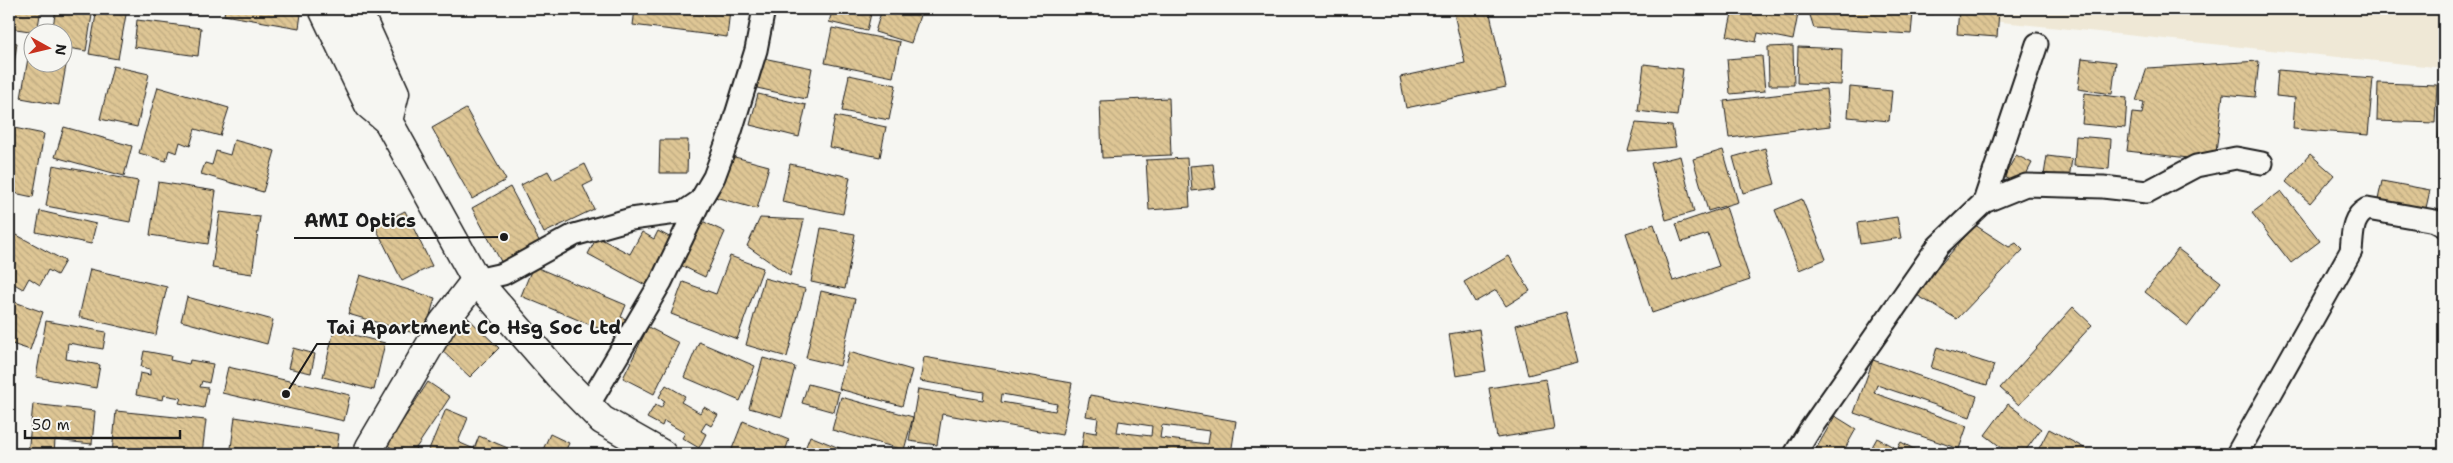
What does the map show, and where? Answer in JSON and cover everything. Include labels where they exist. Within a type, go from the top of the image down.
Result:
[{"type":"main road","points":[[323,9],[369,105],[388,121]]},
{"type":"main road","points":[[340,9],[374,81],[388,121],[476,280],[562,379],[602,420],[662,454]]},
{"type":"main road","points":[[357,9],[395,92],[388,121]]},
{"type":"main road","points":[[368,454],[443,323],[476,280]]},
{"type":"street","points":[[588,406],[662,282],[700,201],[714,177],[731,131],[756,50],[764,9]]},
{"type":"street","points":[[1984,202],[2037,44]]},
{"type":"street","points":[[1795,454],[1938,246],[1984,202],[2026,185],[2103,187],[2146,192],[2196,166],[2236,158],[2262,163]]},
{"type":"street","points":[[476,280],[503,274],[574,235],[631,219],[684,212],[700,201]]},
{"type":"street","points":[[2237,454],[2351,251],[2353,225],[2358,214],[2367,208],[2435,221],[2444,226]]},
{"type":"shaded area","points":[[1926,9],[2444,9],[2444,68],[1963,18]]},
{"type":"building","points":[[9,9],[41,9],[39,22],[22,22],[22,30],[9,28]]},
{"type":"building","points":[[56,9],[93,9],[86,51],[72,49],[72,22],[54,22]]},
{"type":"building","points":[[97,9],[127,9],[118,59],[89,54]]},
{"type":"building","points":[[225,9],[288,9],[288,12],[301,14],[299,28],[224,15]]},
{"type":"building","points":[[635,9],[730,10],[727,37],[633,25]]},
{"type":"building","points":[[833,9],[872,9],[867,31],[829,22]]},
{"type":"building","points":[[882,9],[922,9],[911,43],[875,32]]},
{"type":"building","points":[[1453,9],[1489,9],[1506,87],[1406,108],[1400,77],[1465,63]]},
{"type":"building","points":[[1733,9],[1799,9],[1793,40],[1758,33],[1756,42],[1727,36]]},
{"type":"building","points":[[1808,9],[1934,9],[1933,14],[1913,13],[1911,34],[1814,28]]},
{"type":"building","points":[[1959,9],[1999,11],[1997,37],[1957,34]]},
{"type":"building","points":[[137,20],[201,28],[198,56],[134,47]]},
{"type":"building","points":[[832,28],[900,42],[893,77],[825,63]]},
{"type":"building","points":[[9,41],[17,43],[9,98]]},
{"type":"building","points":[[1793,46],[1794,85],[1769,85],[1768,47]]},
{"type":"building","points":[[1798,47],[1842,49],[1841,85],[1797,83]]},
{"type":"building","points":[[1762,56],[1765,91],[1730,94],[1727,59]]},
{"type":"building","points":[[763,58],[812,68],[806,99],[757,88]]},
{"type":"building","points":[[2082,58],[2116,62],[2112,94],[2078,89]]},
{"type":"building","points":[[2259,61],[2255,97],[2223,94],[2215,161],[2127,151],[2132,113],[2142,114],[2144,102],[2136,101],[2147,68]]},
{"type":"building","points":[[1644,64],[1683,69],[1677,116],[1638,111]]},
{"type":"building","points":[[113,66],[149,74],[137,127],[100,119]]},
{"type":"building","points":[[2278,70],[2373,78],[2368,135],[2293,129],[2295,98],[2276,96]]},
{"type":"building","points":[[26,72],[65,72],[59,105],[21,98]]},
{"type":"building","points":[[849,75],[896,85],[889,120],[842,111]]},
{"type":"building","points":[[2378,83],[2437,85],[2435,123],[2377,121]]},
{"type":"building","points":[[158,87],[229,108],[220,136],[195,129],[190,146],[180,142],[177,153],[169,150],[166,161],[139,153]]},
{"type":"building","points":[[1850,87],[1892,91],[1889,121],[1848,117]]},
{"type":"building","points":[[1826,89],[1830,126],[1729,138],[1724,101]]},
{"type":"building","points":[[2085,93],[2127,98],[2125,128],[2082,124]]},
{"type":"building","points":[[758,94],[806,105],[799,137],[750,125]]},
{"type":"building","points":[[1169,98],[1171,155],[1102,158],[1100,101]]},
{"type":"building","points":[[466,109],[506,180],[472,199],[432,128]]},
{"type":"building","points":[[835,116],[886,127],[880,157],[829,147]]},
{"type":"building","points":[[2440,121],[2444,121],[2444,144],[2438,144]]},
{"type":"building","points":[[1636,123],[1672,126],[1676,147],[1628,151]]},
{"type":"building","points":[[9,127],[44,134],[33,197],[9,192]]},
{"type":"building","points":[[64,127],[132,146],[124,176],[55,157]]},
{"type":"building","points":[[2076,136],[2111,139],[2109,169],[2074,166]]},
{"type":"building","points":[[234,140],[275,151],[263,192],[201,174],[205,163],[212,165],[216,151],[230,155]]},
{"type":"building","points":[[660,140],[688,140],[687,173],[659,173]]},
{"type":"building","points":[[1765,148],[1775,184],[1743,193],[1733,157]]},
{"type":"building","points":[[1723,150],[1738,202],[1708,211],[1693,159]]},
{"type":"building","points":[[2310,154],[2334,175],[2310,203],[2286,182]]},
{"type":"building","points":[[727,155],[769,166],[757,209],[715,197]]},
{"type":"building","points":[[2016,155],[2032,163],[2020,186],[2004,177]]},
{"type":"building","points":[[1680,156],[1694,212],[1666,220],[1651,163]]},
{"type":"building","points":[[2047,156],[2072,159],[2068,185],[2043,181]]},
{"type":"building","points":[[1187,158],[1190,207],[1149,210],[1146,160]]},
{"type":"building","points":[[585,164],[593,181],[583,186],[594,209],[544,233],[521,185],[548,171],[553,180]]},
{"type":"building","points":[[790,164],[850,177],[843,214],[782,202]]},
{"type":"building","points":[[1213,164],[1216,188],[1192,191],[1190,166]]},
{"type":"building","points":[[53,165],[138,181],[130,222],[46,206]]},
{"type":"building","points":[[2382,181],[2430,190],[2424,217],[2376,209]]},
{"type":"building","points":[[158,182],[216,191],[208,244],[150,235]]},
{"type":"building","points":[[510,187],[543,248],[505,269],[472,208]]},
{"type":"building","points":[[2281,191],[2320,241],[2291,263],[2252,213]]},
{"type":"building","points":[[1802,199],[1826,259],[1799,270],[1775,210]]},
{"type":"building","points":[[1726,207],[1750,280],[1652,313],[1626,233],[1654,224],[1673,281],[1719,266],[1708,234],[1682,242],[1676,224]]},
{"type":"building","points":[[40,211],[96,224],[91,244],[36,232]]},
{"type":"building","points":[[405,211],[432,266],[402,281],[375,226]]},
{"type":"building","points":[[220,212],[260,217],[252,274],[212,268]]},
{"type":"building","points":[[1897,217],[1901,238],[1860,244],[1857,223]]},
{"type":"building","points":[[696,218],[725,232],[705,277],[676,263]]},
{"type":"building","points":[[760,218],[804,220],[790,276],[747,246]]},
{"type":"building","points":[[1975,225],[2009,247],[2016,243],[2023,250],[1957,319],[1915,294]]},
{"type":"building","points":[[821,228],[855,234],[845,289],[811,282]]},
{"type":"building","points":[[658,231],[673,239],[647,286],[588,254],[597,237],[630,254],[642,232],[654,239]]},
{"type":"building","points":[[13,233],[65,261],[57,275],[48,270],[40,285],[29,278],[23,289],[9,281],[9,242]]},
{"type":"building","points":[[2178,249],[2221,282],[2188,326],[2145,292]]},
{"type":"building","points":[[730,256],[763,268],[737,339],[671,314],[683,282],[716,294]]},
{"type":"building","points":[[1509,256],[1530,291],[1506,306],[1496,290],[1475,302],[1464,282]]},
{"type":"building","points":[[533,266],[626,305],[621,317],[631,321],[624,339],[521,296]]},
{"type":"building","points":[[90,269],[167,287],[156,335],[79,317]]},
{"type":"building","points":[[360,275],[435,298],[424,336],[348,314]]},
{"type":"building","points":[[764,278],[805,289],[787,357],[746,345]]},
{"type":"building","points":[[821,291],[855,299],[840,366],[806,358]]},
{"type":"building","points":[[187,297],[273,320],[267,344],[181,321]]},
{"type":"building","points":[[9,300],[43,312],[30,350],[9,343]]},
{"type":"building","points":[[2073,307],[2092,325],[2019,405],[2000,388]]},
{"type":"building","points":[[1566,312],[1578,362],[1528,375],[1516,325]]},
{"type":"building","points":[[465,315],[499,348],[470,377],[436,345]]},
{"type":"building","points":[[46,321],[106,332],[103,349],[68,343],[66,359],[100,365],[96,388],[36,377]]},
{"type":"building","points":[[648,327],[679,343],[654,394],[623,378]]},
{"type":"building","points":[[1479,329],[1486,371],[1456,376],[1449,334]]},
{"type":"building","points":[[334,330],[385,343],[374,390],[323,377]]},
{"type":"building","points":[[699,342],[755,366],[740,401],[684,377]]},
{"type":"building","points":[[1937,347],[1994,365],[1987,385],[1931,368]]},
{"type":"building","points":[[293,348],[315,354],[311,373],[288,368]]},
{"type":"building","points":[[144,351],[171,356],[170,360],[189,364],[190,360],[213,364],[209,383],[202,381],[200,387],[208,388],[204,408],[179,403],[181,398],[164,395],[163,400],[136,395],[140,373],[150,375],[150,369],[141,367]]},
{"type":"building","points":[[849,352],[912,370],[902,406],[839,389]]},
{"type":"building","points":[[924,357],[1072,383],[1062,435],[942,414],[937,445],[909,441],[918,389],[983,400],[984,392],[920,381]],"holes":[[[1002,394],[1057,404],[1055,411],[1001,402]]]},
{"type":"building","points":[[763,358],[795,367],[782,417],[749,408]]},
{"type":"building","points":[[1873,360],[1977,396],[1970,417],[1877,385],[1874,393],[1967,426],[1959,449],[1854,413]]},
{"type":"building","points":[[228,367],[350,395],[344,421],[222,393]]},
{"type":"building","points":[[1546,379],[1554,429],[1497,438],[1489,388]]},
{"type":"building","points":[[428,382],[450,397],[412,454],[402,454],[387,445]]},
{"type":"building","points":[[808,384],[839,392],[834,412],[802,403]]},
{"type":"building","points":[[666,385],[685,396],[681,402],[700,413],[704,407],[718,415],[711,426],[706,423],[701,431],[706,434],[699,448],[682,438],[685,433],[664,421],[662,426],[647,418],[655,405],[661,408],[665,401],[659,397]]},
{"type":"building","points":[[1090,395],[1236,421],[1231,454],[1100,454],[1081,451],[1084,431],[1096,433],[1098,418],[1086,416]],"holes":[[[1119,421],[1152,426],[1151,436],[1117,432]],[[1162,425],[1210,431],[1208,444],[1160,438]]]},
{"type":"building","points":[[841,397],[913,417],[904,450],[832,430]]},
{"type":"building","points":[[33,404],[95,411],[92,444],[55,440],[54,454],[28,454]]},
{"type":"building","points":[[2008,404],[2041,429],[2023,454],[2010,454],[1985,435]]},
{"type":"building","points":[[446,409],[468,418],[458,442],[474,449],[479,436],[522,454],[427,454]]},
{"type":"building","points":[[116,411],[206,420],[202,454],[112,454]]},
{"type":"building","points":[[1835,416],[1856,429],[1842,454],[1813,454]]},
{"type":"building","points":[[235,417],[339,434],[336,454],[268,454],[231,448]]},
{"type":"building","points":[[743,421],[789,440],[784,454],[730,454]]},
{"type":"building","points":[[2049,429],[2090,451],[2088,454],[2036,454]]},
{"type":"building","points":[[550,434],[569,443],[565,452],[570,454],[541,454]]},
{"type":"building","points":[[810,436],[854,454],[803,454]]},
{"type":"building","points":[[1877,438],[1897,449],[1901,442],[1923,454],[1868,454]]},
{"type":"place","name":"AMI Optics","points":[[504,237]]},
{"type":"place","name":"Tai Apartment Co Hsg Soc Ltd","points":[[286,394]]}]
